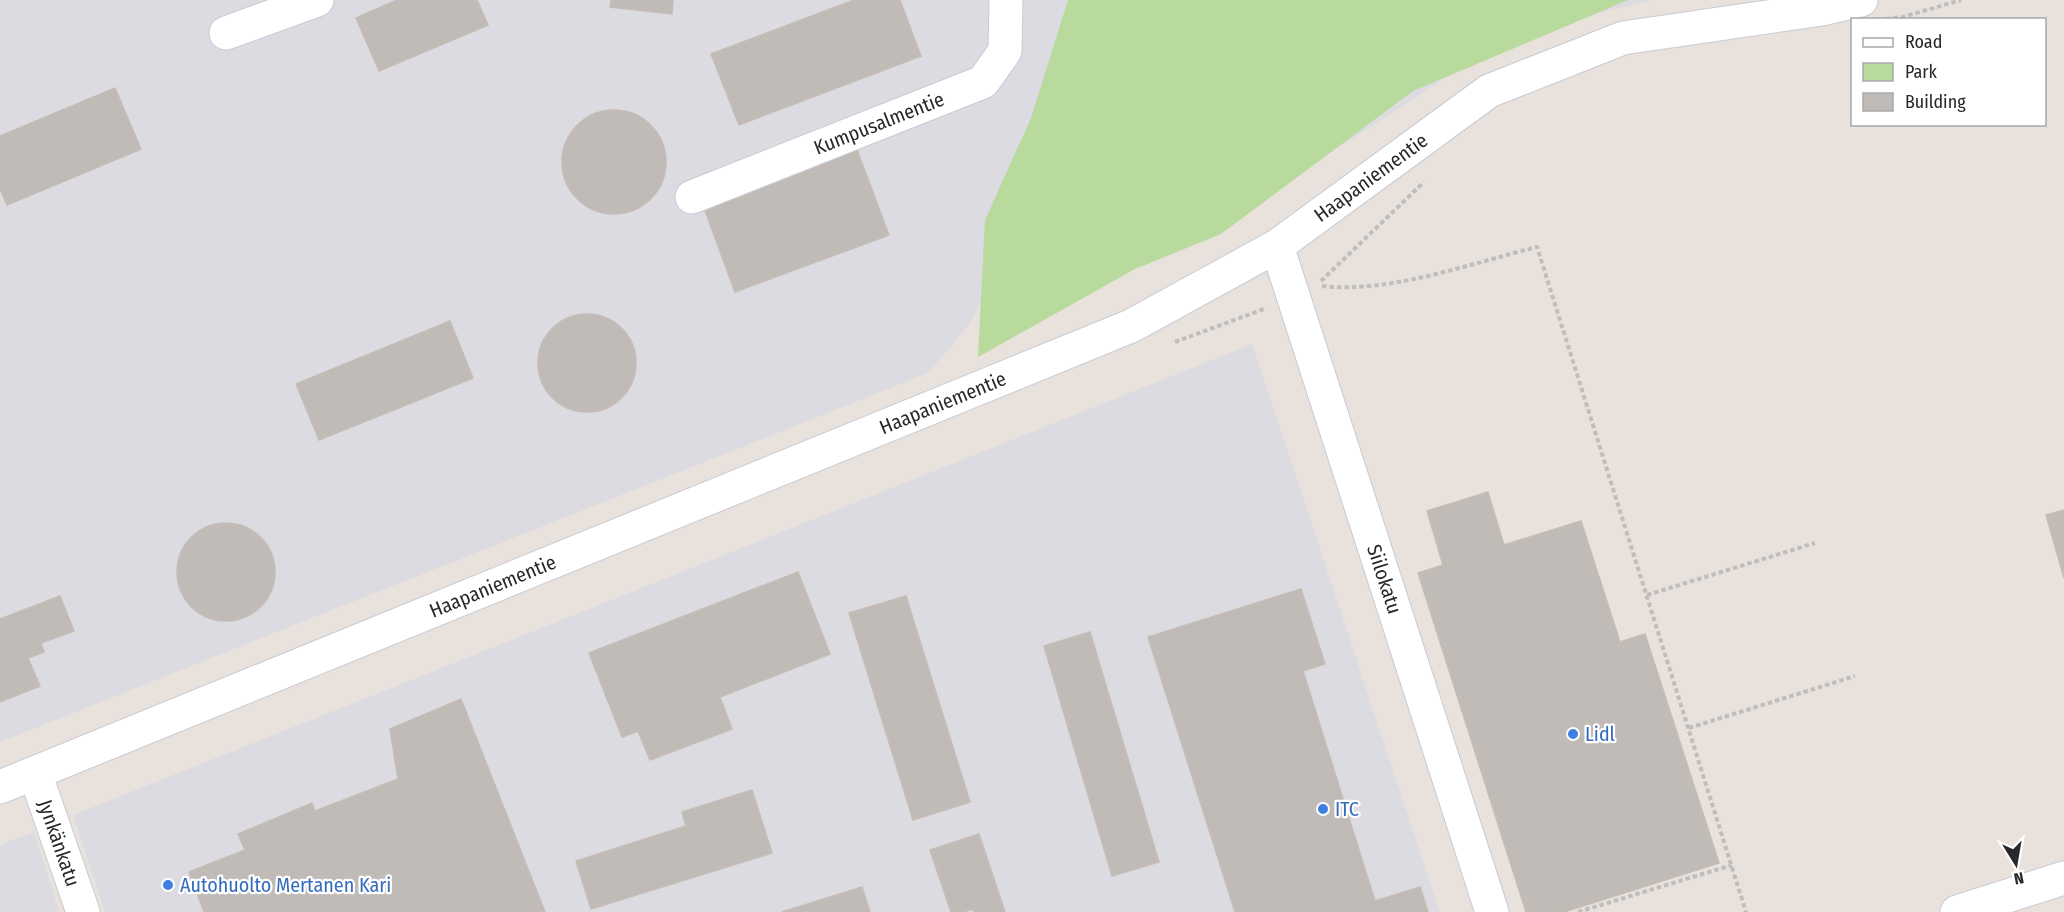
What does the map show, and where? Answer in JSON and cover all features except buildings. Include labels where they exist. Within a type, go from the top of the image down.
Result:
[{"type":"street","points":[[226,33],[317,0]]},
{"type":"street","name":"Kumpusalmentie","points":[[692,197],[983,82],[1005,51],[1006,0]]},
{"type":"street","name":"Haapaniementie","points":[[0,787],[1131,326],[1277,246],[1490,91],[1623,38],[1822,9],[1861,0]]},
{"type":"street","name":"Siilokatu","points":[[1277,246],[1492,912]]},
{"type":"street","name":"Jynkänkatu","points":[[35,772],[83,912]]},
{"type":"street","points":[[1957,912],[2064,878]]},
{"type":"path","points":[[1897,18],[1961,0]]},
{"type":"path","points":[[1316,286],[1340,288],[1397,281],[1537,247],[1746,912]]},
{"type":"path","points":[[1647,595],[1815,543]]},
{"type":"path","points":[[1689,728],[1855,676]]},
{"type":"path","points":[[1578,912],[1732,865]]},
{"type":"shaded area","points":[[0,0],[1653,0],[1515,33],[1248,206],[1012,247],[968,326],[928,373],[0,742]]},
{"type":"shaded area","points":[[1252,344],[1440,912],[105,912],[73,815]]},
{"type":"shaded area","points":[[34,832],[59,912],[0,912],[0,845]]},
{"type":"green space","points":[[1068,0],[1628,0],[1413,91],[1221,234],[1135,269],[978,357],[985,220],[1031,118]]},
{"type":"place","name":"Lidl","points":[[1573,734]]},
{"type":"place","name":"ITC","points":[[1323,809]]},
{"type":"place","name":"Autohuolto Mertanen Kari","points":[[168,885]]}]
